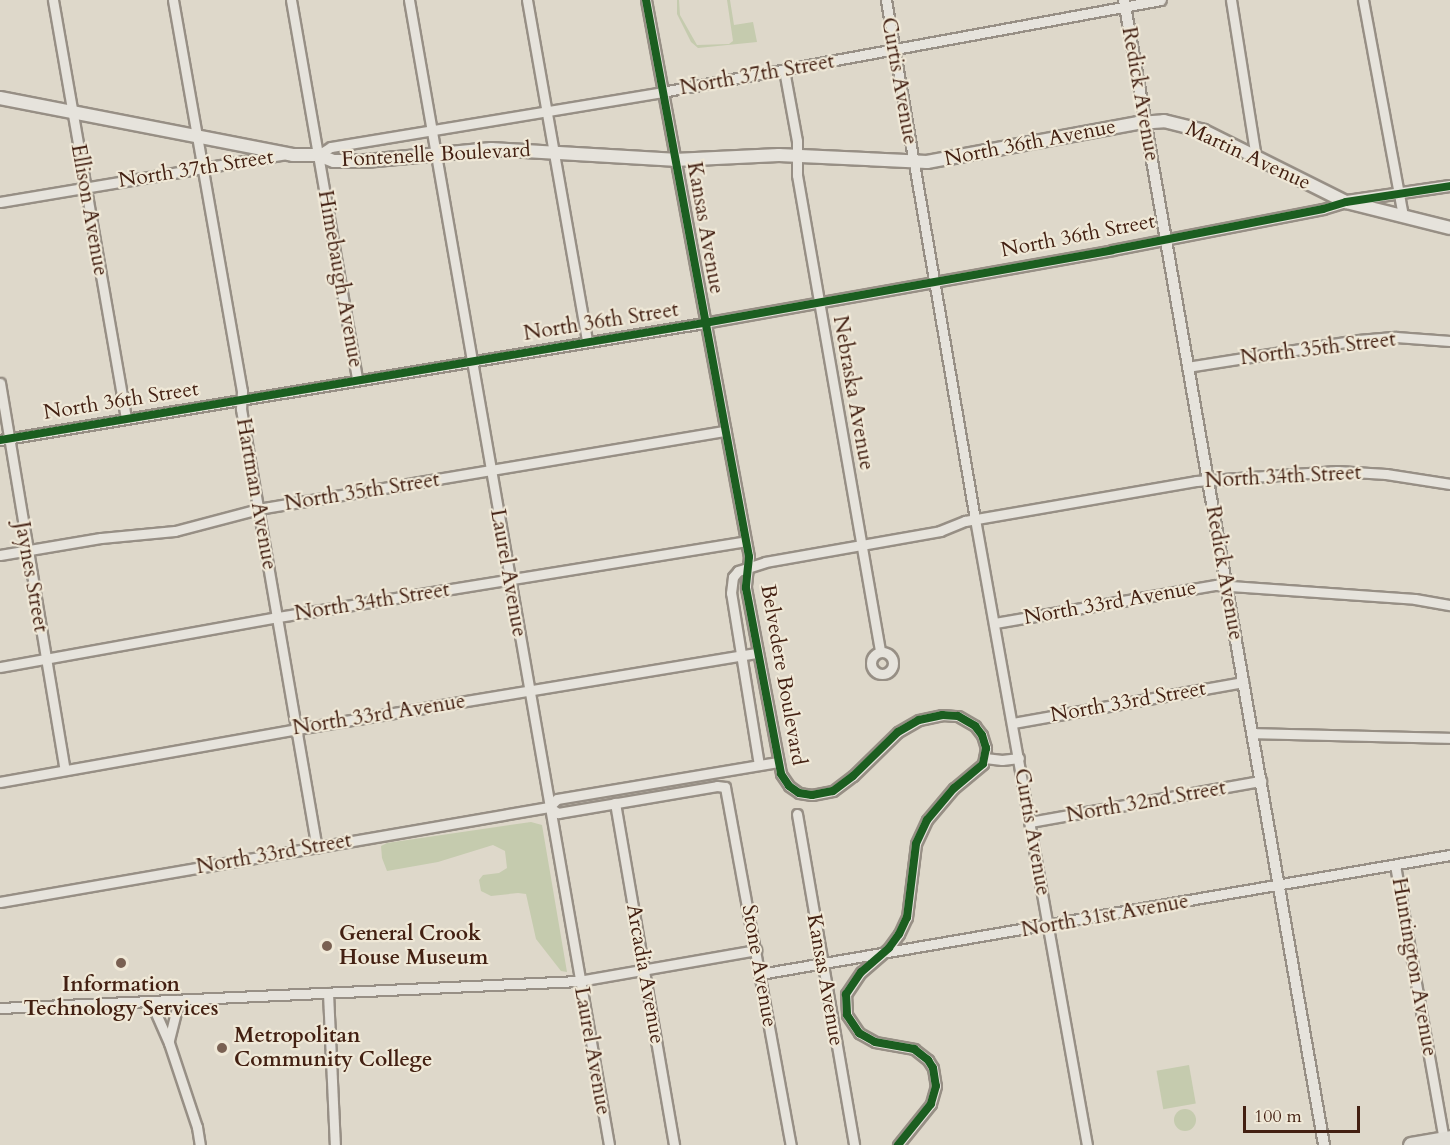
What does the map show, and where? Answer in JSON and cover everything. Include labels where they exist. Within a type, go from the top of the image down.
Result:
[{"type":"highway","points":[[1411,1145],[1440,1141]]},
{"type":"main road","name":"Fontenelle Boulevard","points":[[0,98],[286,154],[318,155],[333,161],[491,149],[674,160],[797,156],[913,162]]},
{"type":"main road","name":"Martin Avenue","points":[[1146,122],[1164,122],[1195,127],[1346,202]]},
{"type":"main road","name":"North 36th Avenue","points":[[913,162],[951,158],[1146,122]]},
{"type":"main road","name":"North 36th Street","points":[[1346,202],[1403,215]]},
{"type":"main road","points":[[1403,215],[1450,228]]},
{"type":"street","name":"Ellison Avenue","points":[[52,0],[126,419]]},
{"type":"street","name":"Hartman Avenue","points":[[173,0],[317,847]]},
{"type":"street","name":"Himebaugh Avenue","points":[[291,0],[357,380]]},
{"type":"street","name":"Laurel Avenue","points":[[409,0],[609,1145]]},
{"type":"street","points":[[526,0],[587,342]]},
{"type":"street","name":"Kansas Avenue","points":[[646,0],[704,323],[726,431],[748,567]]},
{"type":"street","name":"Curtis Avenue","points":[[886,0],[913,162]]},
{"type":"street","name":"North 37th Street","points":[[318,155],[331,147],[662,92],[1125,3],[1161,0]]},
{"type":"street","points":[[1231,0],[1256,157]]},
{"type":"street","points":[[1363,0],[1403,215]]},
{"type":"street","name":"Redick Avenue","points":[[1125,3],[1164,238],[1280,885],[1324,1145]]},
{"type":"street","name":"Nebraska Avenue","points":[[784,70],[797,141],[797,175],[880,650]]},
{"type":"street","name":"North 37th Street","points":[[0,202],[286,154]]},
{"type":"street","points":[[913,162],[975,519]]},
{"type":"street","points":[[1346,202],[1450,186]]},
{"type":"street","name":"North 36th Street","points":[[4,439],[819,303],[1323,209],[1346,202]]},
{"type":"street","name":"North 35th Street","points":[[1187,367],[1358,340],[1396,337],[1450,341]]},
{"type":"street","name":"Jaynes Street","points":[[0,383],[4,439],[27,550],[65,770]]},
{"type":"street","name":"North 35th Street","points":[[0,555],[101,538],[175,531],[258,509],[726,431]]},
{"type":"street","name":"North 34th Street","points":[[975,519],[1207,480],[1347,471],[1450,484]]},
{"type":"street","name":"Curtis Avenue","points":[[975,519],[1087,1145]]},
{"type":"street","name":"Belvedere Boulevard","points":[[975,519],[940,531],[748,567],[746,588],[778,762],[784,780],[799,793],[812,795],[832,791],[853,776],[898,732],[919,720],[942,715],[958,716],[979,729],[986,748],[985,758]]},
{"type":"street","name":"North 34th Street","points":[[0,667],[278,617],[745,541]]},
{"type":"street","points":[[748,567],[738,571],[734,577],[731,593],[759,765]]},
{"type":"street","points":[[1226,585],[1415,599],[1450,605]]},
{"type":"street","name":"North 33rd Avenue","points":[[995,623],[1226,585]]},
{"type":"street","name":"North 33rd Avenue","points":[[0,782],[297,729],[758,653]]},
{"type":"street","name":"North 33rd Street","points":[[1013,723],[1243,682]]},
{"type":"street","points":[[1252,733],[1450,738]]},
{"type":"street","points":[[898,1145],[932,1104],[936,1077],[931,1065],[921,1053],[907,1046],[882,1043],[866,1038],[850,1021],[845,1002],[849,986],[896,939],[907,917],[916,844],[927,820],[942,801],[980,767],[985,758],[1002,760],[1019,758]]},
{"type":"street","name":"North 33rd Street","points":[[0,902],[549,807],[557,799],[778,762]]},
{"type":"street","name":"North 32nd Street","points":[[1030,822],[1261,781]]},
{"type":"street","name":"North 33rd Street","points":[[549,807],[558,813],[717,786],[725,787]]},
{"type":"street","name":"Stone Avenue","points":[[725,787],[791,1145]]},
{"type":"street","name":"Arcadia Avenue","points":[[615,803],[674,1145]]},
{"type":"street","name":"Kansas Avenue","points":[[797,814],[854,1145]]},
{"type":"street","name":"North 31st Avenue","points":[[760,974],[1049,926],[1450,855]]},
{"type":"street","name":"Huntington Avenue","points":[[1395,865],[1440,1141]]},
{"type":"street","points":[[0,1008],[579,981],[756,950]]},
{"type":"street","points":[[328,993],[335,1145]]},
{"type":"street","points":[[169,1043],[179,1000]]},
{"type":"street","points":[[151,1002],[169,1043],[197,1127],[200,1145]]},
{"type":"green space","points":[[677,0],[679,0],[680,15],[697,45],[729,44],[733,41],[727,0],[730,0],[734,25],[753,22],[757,42],[698,48],[691,42],[677,14]]},
{"type":"green space","points":[[531,822],[542,825],[567,972],[561,971],[536,939],[526,894],[491,896],[481,891],[479,880],[483,875],[499,873],[507,868],[505,851],[493,845],[438,862],[387,871],[382,858],[381,846],[387,843]]},
{"type":"green space","points":[[1189,1065],[1196,1103],[1163,1109],[1157,1071]]},
{"type":"green space","points":[[1185,1109],[1193,1112],[1196,1120],[1193,1128],[1185,1131],[1177,1128],[1174,1120],[1177,1112]]},
{"type":"cycle path","points":[[646,0],[749,557],[746,588],[781,774],[789,786],[799,793],[812,795],[833,791],[853,776],[898,732],[919,720],[942,715],[958,716],[975,726],[982,735],[986,748],[983,764],[954,788],[927,820],[916,844],[907,917],[899,934],[889,948],[861,972],[846,994],[847,1015],[859,1033],[875,1042],[914,1049],[928,1060],[933,1068],[936,1086],[931,1104],[898,1145]]},
{"type":"cycle path","points":[[0,440],[704,323],[1112,250],[1323,209],[1346,202],[1450,186]]},
{"type":"place","name":"General Crook House Museum","points":[[327,946]]},
{"type":"place","name":"Information Technology Services","points":[[121,963]]},
{"type":"place","name":"Metropolitan Community College","points":[[222,1048]]}]
